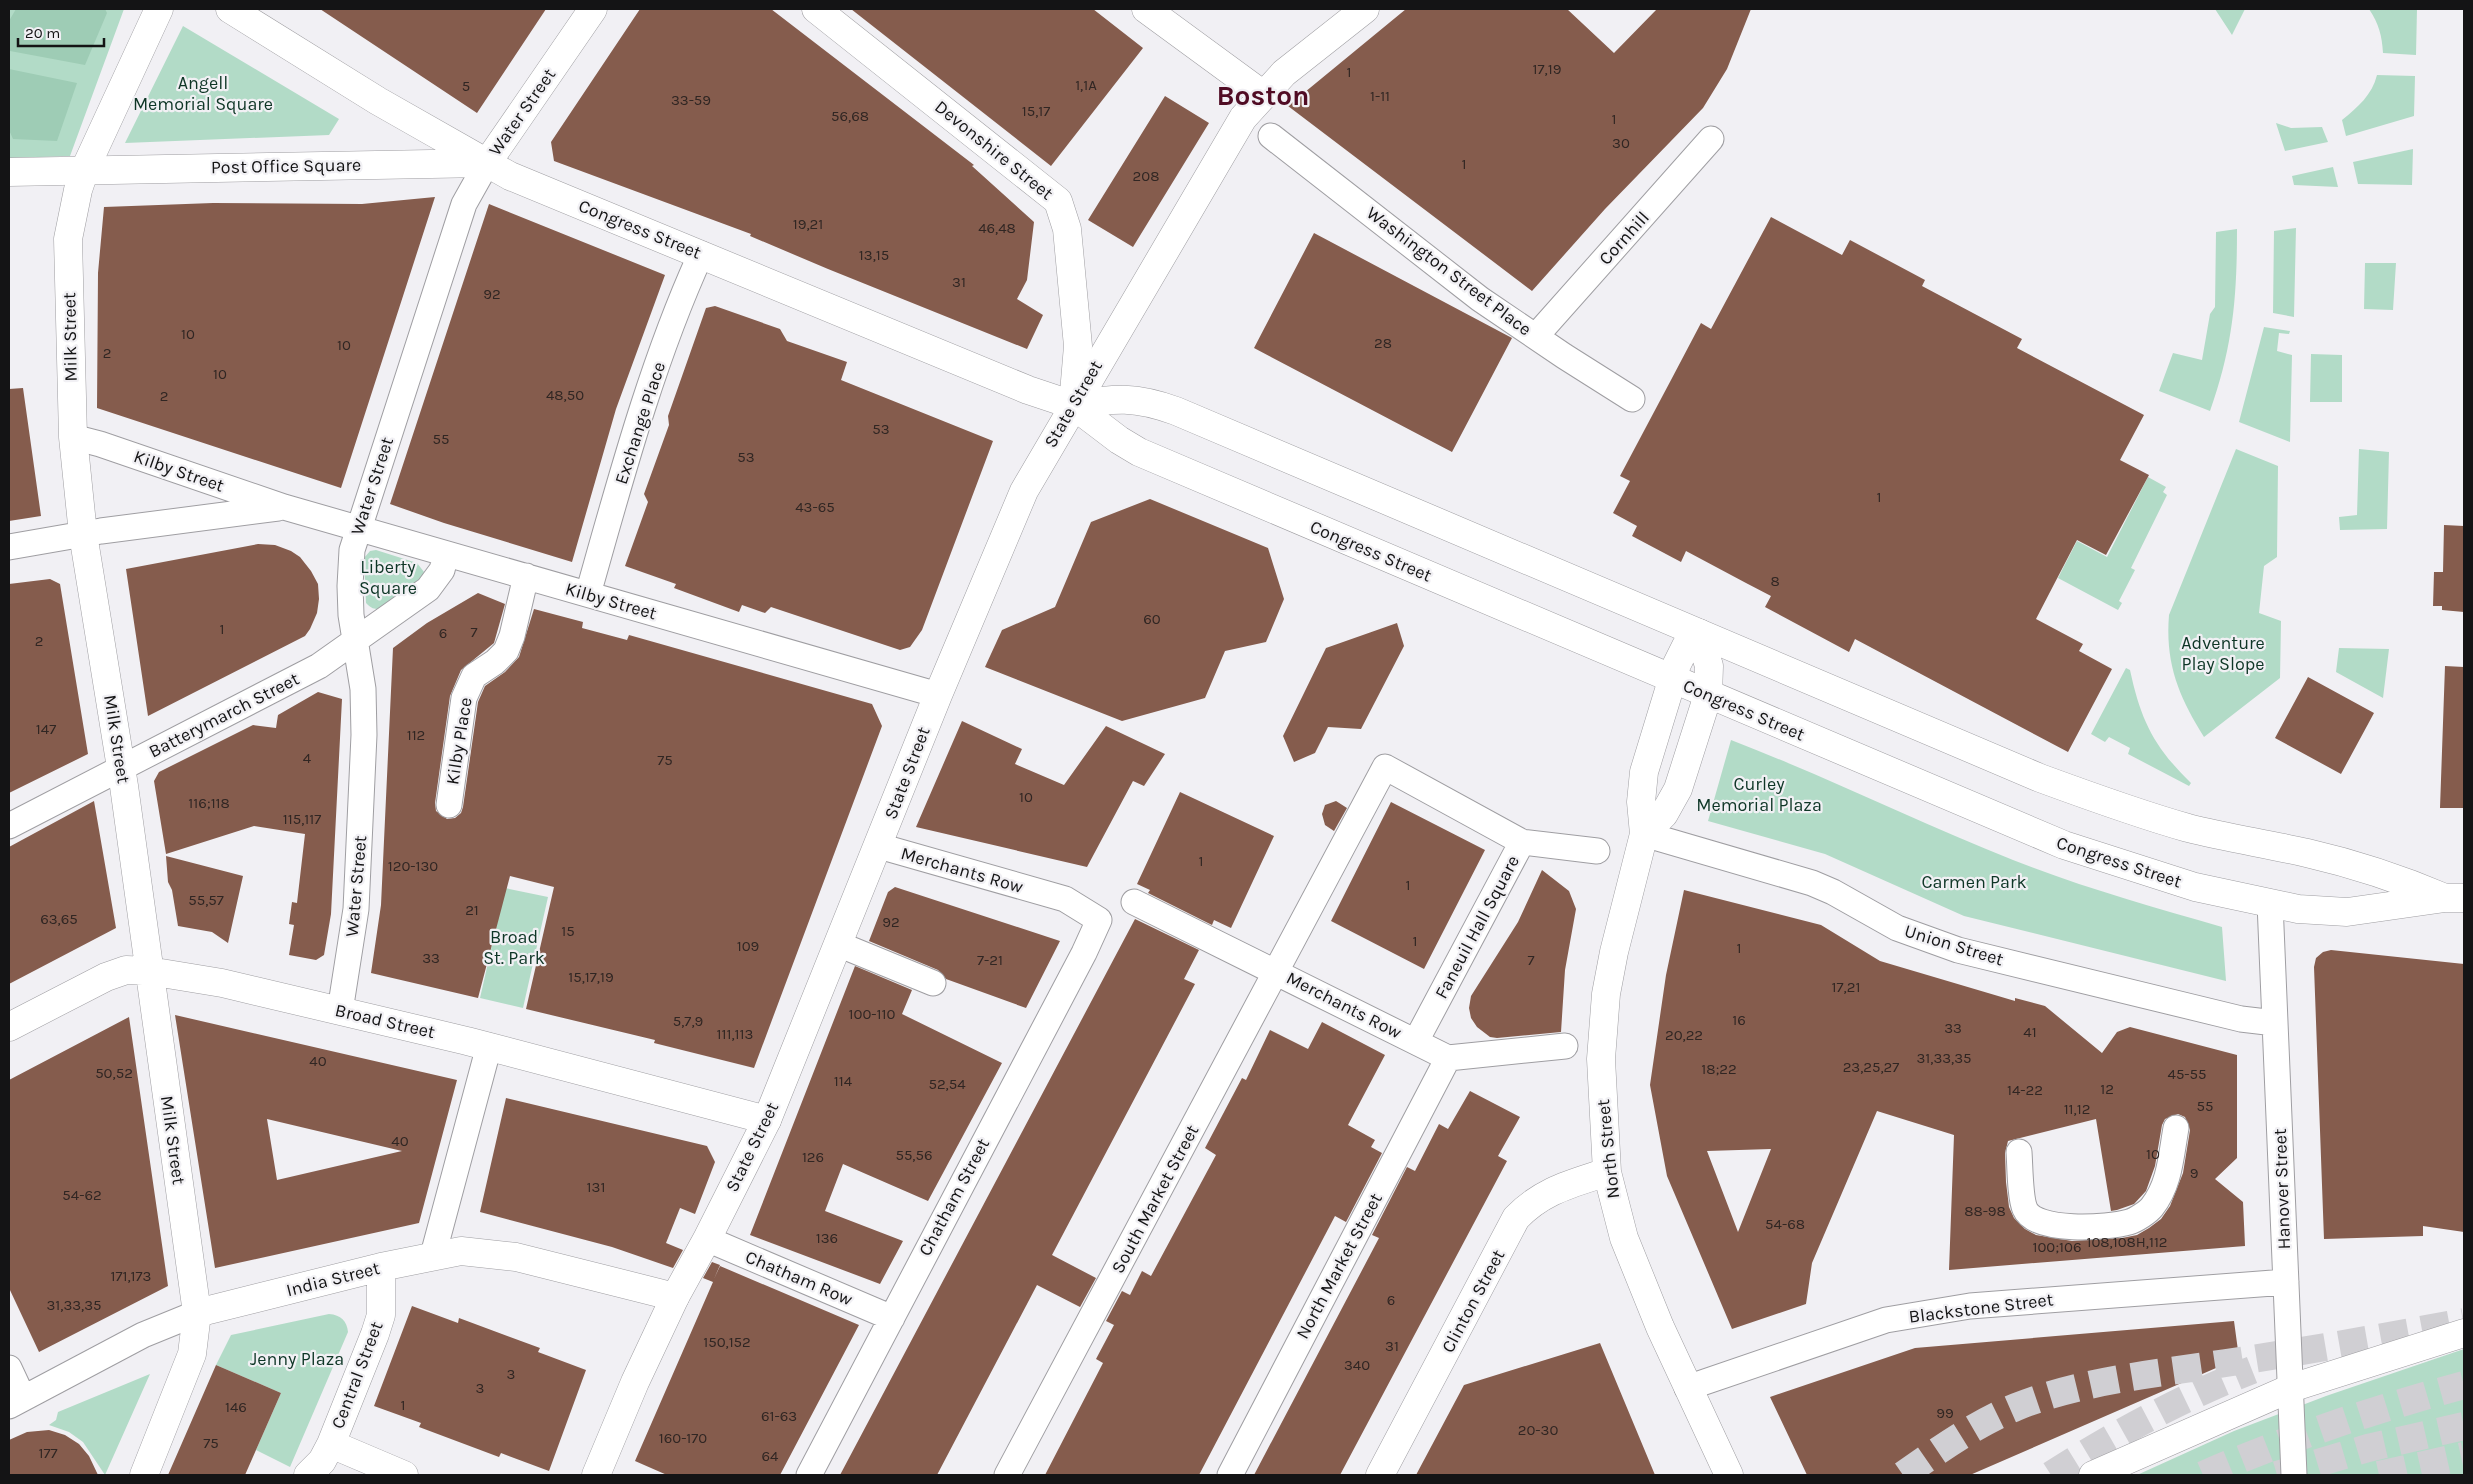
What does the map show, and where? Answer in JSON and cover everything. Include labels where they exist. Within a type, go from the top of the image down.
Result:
[{"type":"main road","name":"Milk Street","points":[[144,1475],[192,1354],[197,1313],[121,768],[83,534],[73,437],[68,240],[78,190],[86,169],[159,9]]},
{"type":"main road","name":"Congress Street","points":[[230,9],[378,101],[510,176],[1028,390],[1072,404],[1119,440],[1139,452],[2064,845],[2177,882],[2298,909],[2347,912],[2455,898]]},
{"type":"main road","name":"Water Street","points":[[487,163],[593,9]]},
{"type":"main road","name":"Devonshire Street","points":[[816,9],[1058,201],[1067,229],[1078,346],[1072,404]]},
{"type":"main road","points":[[1146,9],[1262,94]]},
{"type":"main road","name":"State Street","points":[[602,1473],[635,1382],[675,1298],[767,1120],[879,846],[938,695],[1024,491],[1072,404],[1236,128],[1262,94],[1365,9]]},
{"type":"main road","name":"Post Office Square","points":[[9,172],[86,169],[487,163]]},
{"type":"main road","name":"Congress Street","points":[[1072,404],[1129,399],[1147,401],[1169,408],[2089,796],[2187,827],[2242,841],[2307,853],[2375,871],[2455,898]]},
{"type":"main road","points":[[1644,834],[1664,814],[1678,789],[1708,695],[1709,666],[1699,633]]},
{"type":"main road","name":"North Street","points":[[1699,633],[1686,646],[1672,679],[1644,772],[1641,802],[1644,834],[1618,933],[1606,994],[1601,1059],[1607,1172],[1624,1238],[1687,1388],[1729,1475]]},
{"type":"main road","name":"Broad Street","points":[[9,1027],[106,977],[126,970],[149,971],[222,983],[489,1046],[767,1120]]},
{"type":"main road","name":"Clinton Street","points":[[1380,1475],[1516,1218],[1542,1196],[1563,1186],[1607,1172]]},
{"type":"main road","name":"India Street","points":[[197,1313],[381,1267],[434,1255],[462,1251],[516,1257],[675,1298]]},
{"type":"main road","name":"Central Street","points":[[308,1475],[322,1461],[331,1444],[381,1315],[381,1267]]},
{"type":"main road","points":[[2093,1475],[2291,1388],[2464,1333]]},
{"type":"main road","points":[[331,1444],[404,1475]]},
{"type":"street","name":"Washington Street Place","points":[[1271,136],[1480,299],[1632,399]]},
{"type":"street","name":"Cornhill","points":[[1536,336],[1711,139]]},
{"type":"street","name":"Water Street","points":[[340,1011],[356,909],[359,874],[363,689],[355,641],[350,576],[352,550],[464,204],[487,163]]},
{"type":"street","name":"Exchange Place","points":[[588,594],[640,416],[688,283],[701,254]]},
{"type":"street","name":"Kilby Street","points":[[73,437],[284,507],[938,695]]},
{"type":"street","name":"Kilby Street","points":[[9,546],[284,507]]},
{"type":"street","points":[[355,641],[428,589],[442,570],[446,554]]},
{"type":"street","name":"Kilby Place","points":[[449,805],[464,698],[474,676],[495,662],[506,651],[512,636],[526,576]]},
{"type":"street","name":"Batterymarch Street","points":[[9,826],[319,666],[355,641]]},
{"type":"street","name":"Faneuil Hall Square","points":[[1302,924],[1385,766],[1522,842],[1416,1041]]},
{"type":"street","name":"Union Street","points":[[1644,834],[1812,883],[1833,892],[1897,928],[1958,950],[2241,1019],[2275,1023]]},
{"type":"street","points":[[1522,842],[1597,851]]},
{"type":"street","name":"Merchants Row","points":[[879,846],[1065,899],[1099,920]]},
{"type":"street","name":"Merchants Row","points":[[1134,902],[1277,971],[1448,1058]]},
{"type":"street","name":"Hanover Street","points":[[2270,903],[2294,1475]]},
{"type":"street","name":"Chatham Street","points":[[809,1475],[1084,953],[1099,920]]},
{"type":"street","name":"South Market Street","points":[[1007,1475],[1302,924]]},
{"type":"street","points":[[838,944],[932,983]]},
{"type":"street","points":[[434,1255],[489,1046]]},
{"type":"street","points":[[1448,1058],[1565,1046]]},
{"type":"street","name":"North Market Street","points":[[1230,1475],[1448,1058]]},
{"type":"street","points":[[2018,1152],[2025,1209],[2036,1221],[2052,1226],[2108,1225],[2131,1221],[2151,1208],[2168,1180],[2176,1128]]},
{"type":"street","name":"Chatham Row","points":[[707,1239],[892,1318]]},
{"type":"street","name":"Blackstone Street","points":[[1687,1388],[1886,1320],[1928,1312],[1970,1306],[2286,1282]]},
{"type":"street","name":"India Street","points":[[16,1402],[143,1335],[197,1313]]},
{"type":"street","points":[[9,1368],[16,1402]]},
{"type":"green space","points":[[9,9],[124,9],[70,156],[9,158]]},
{"type":"green space","points":[[16,9],[105,9],[107,13],[85,65],[10,51],[9,21]]},
{"type":"green space","points":[[2215,9],[2245,9],[2232,35]]},
{"type":"green space","points":[[2369,9],[2417,9],[2416,55],[2383,53],[2379,30]]},
{"type":"green space","name":"Angell Memorial Square","points":[[183,26],[339,119],[329,135],[125,143]]},
{"type":"green space","points":[[9,69],[77,83],[57,141],[13,139],[9,130]]},
{"type":"green space","points":[[2377,75],[2415,76],[2414,116],[2346,136],[2342,120],[2368,95]]},
{"type":"green space","points":[[2276,123],[2291,128],[2322,127],[2328,142],[2285,151]]},
{"type":"green space","points":[[2413,149],[2412,185],[2358,184],[2353,162]]},
{"type":"green space","points":[[2333,167],[2338,187],[2294,185],[2292,176]]},
{"type":"green space","points":[[2296,228],[2294,317],[2273,313],[2274,231]]},
{"type":"green space","points":[[2237,229],[2235,300],[2229,343],[2210,411],[2159,391],[2173,353],[2202,360],[2210,314],[2215,307],[2216,232]]},
{"type":"green space","points":[[2365,263],[2396,263],[2393,310],[2364,309]]},
{"type":"green space","points":[[2264,327],[2290,331],[2289,334],[2279,333],[2277,351],[2292,355],[2290,442],[2239,422]]},
{"type":"green space","points":[[2311,354],[2342,355],[2342,402],[2310,402]]},
{"type":"green space","name":"Adventure Play Slope","points":[[2236,449],[2278,466],[2277,557],[2264,566],[2259,613],[2281,621],[2280,678],[2204,737],[2187,708],[2176,679],[2169,649],[2169,615]]},
{"type":"green space","points":[[2359,449],[2389,452],[2387,529],[2340,530],[2339,517],[2357,515]]},
{"type":"green space","points":[[2148,477],[2166,487],[2163,492],[2167,495],[2131,568],[2135,570],[2119,601],[2122,603],[2118,610],[2058,578],[2077,541],[2107,557]]},
{"type":"green space","name":"Liberty Square","points":[[376,550],[417,563],[424,572],[419,581],[383,608],[378,609],[372,608],[366,603],[364,558],[370,551]]},
{"type":"green space","points":[[2339,648],[2389,649],[2383,698],[2336,672]]},
{"type":"green space","points":[[2126,668],[2130,670],[2144,719],[2158,745],[2191,783],[2189,786],[2128,754],[2130,748],[2109,737],[2105,742],[2091,734]]},
{"type":"green space","name":"Carmen Park","points":[[1731,740],[2039,870],[2117,896],[2222,927],[2226,981],[1964,916],[1825,854],[1708,821]]},
{"type":"green space","name":"Broad St. Park","points":[[505,888],[548,897],[523,1008],[480,998]]},
{"type":"green space","name":"Jenny Plaza","points":[[329,1314],[343,1319],[348,1332],[290,1467],[256,1450],[281,1393],[216,1365],[231,1335]]},
{"type":"green space","points":[[2464,1349],[2464,1475],[2137,1475],[2234,1431],[2326,1396]]},
{"type":"green space","points":[[150,1374],[105,1475],[83,1442],[69,1432],[49,1425],[56,1420],[58,1412]]},
{"type":"building","points":[[320,9],[546,9],[477,113]]},
{"type":"building","points":[[640,9],[771,9],[974,165],[972,166],[1034,222],[1027,280],[1017,299],[1043,315],[1027,349],[828,269],[750,236],[751,234],[554,161],[551,142]]},
{"type":"building","points":[[851,9],[1093,9],[1143,48],[1051,166]]},
{"type":"building","points":[[1406,9],[1567,9],[1614,53],[1657,9],[1751,9],[1727,69],[1703,108],[1605,209],[1532,291],[1288,106]]},
{"type":"building","points":[[1165,96],[1209,123],[1133,247],[1088,220]]},
{"type":"building","points":[[435,197],[341,488],[97,408],[98,273],[104,207],[213,203],[362,204]]},
{"type":"building","points":[[489,204],[665,275],[616,409],[572,562],[444,523],[390,504]]},
{"type":"building","points":[[1771,217],[1842,255],[1850,240],[1925,280],[1922,286],[2022,339],[2017,348],[2144,415],[2120,460],[2149,475],[2106,555],[2077,540],[2036,619],[2083,644],[2079,651],[2112,669],[2068,752],[1855,639],[1849,652],[1765,607],[1771,596],[1686,551],[1681,562],[1632,536],[1637,526],[1613,513],[1630,481],[1620,476],[1701,323],[1711,329]]},
{"type":"building","points":[[1314,233],[1512,338],[1452,452],[1254,348]]},
{"type":"building","points":[[715,306],[780,329],[787,341],[847,362],[841,380],[993,441],[922,630],[910,647],[900,650],[771,607],[765,613],[742,605],[739,612],[674,588],[676,584],[625,566],[648,502],[644,494],[669,425],[668,416],[706,308]]},
{"type":"building","points":[[23,388],[41,516],[9,521],[9,389]]},
{"type":"building","points":[[1150,499],[1268,548],[1284,599],[1266,642],[1225,651],[1205,698],[1122,721],[985,667],[1002,630],[1055,607],[1091,522]]},
{"type":"building","points":[[2444,525],[2464,526],[2464,612],[2442,610],[2442,606],[2433,606],[2434,572],[2443,572]]},
{"type":"building","points":[[258,544],[275,545],[291,551],[300,557],[311,571],[318,584],[319,599],[317,613],[310,629],[305,636],[148,716],[126,569]]},
{"type":"building","points":[[50,579],[60,584],[88,754],[9,793],[9,584]]},
{"type":"building","points":[[478,593],[505,604],[494,643],[461,670],[450,696],[435,803],[436,811],[447,819],[455,818],[461,813],[463,807],[478,702],[485,686],[505,672],[519,657],[534,609],[583,622],[582,628],[627,640],[629,635],[872,704],[882,726],[754,1068],[654,1043],[655,1040],[526,1009],[554,887],[510,876],[478,998],[371,973],[381,905],[393,648],[427,623]]},
{"type":"building","points":[[1397,623],[1404,646],[1361,729],[1328,727],[1315,753],[1294,762],[1283,736],[1326,648]]},
{"type":"building","points":[[2445,666],[2464,667],[2464,808],[2440,808]]},
{"type":"building","points":[[2308,677],[2374,713],[2341,774],[2275,738]]},
{"type":"building","points":[[318,692],[342,699],[331,914],[324,955],[316,960],[289,955],[294,925],[289,924],[292,902],[297,903],[305,834],[254,826],[166,854],[154,781],[159,772],[253,725],[276,728],[278,715]]},
{"type":"building","points":[[962,721],[1022,749],[1015,764],[1064,785],[1106,726],[1165,754],[1144,786],[1133,781],[1087,867],[916,827]]},
{"type":"building","points":[[1180,792],[1274,836],[1231,928],[1214,920],[1212,925],[1148,893],[1150,890],[1137,884]]},
{"type":"building","points":[[94,801],[116,928],[9,984],[9,847]]},
{"type":"building","points":[[1336,801],[1347,808],[1334,831],[1325,825],[1322,814],[1325,805]]},
{"type":"building","points":[[1391,802],[1485,850],[1424,969],[1331,921]]},
{"type":"building","points":[[166,856],[243,876],[228,943],[212,932],[178,926],[172,890],[168,882]]},
{"type":"building","points":[[1542,870],[1569,891],[1576,909],[1565,970],[1561,1032],[1490,1037],[1477,1027],[1471,1018],[1469,1008],[1471,996],[1518,922]]},
{"type":"building","points":[[895,887],[1060,941],[1026,1008],[946,979],[938,970],[869,941],[888,892]]},
{"type":"building","points":[[1684,890],[1821,925],[1880,961],[2015,1001],[2015,998],[2045,1006],[2102,1053],[2117,1032],[2130,1027],[2237,1055],[2237,1158],[2215,1179],[2243,1202],[2245,1246],[1949,1270],[1954,1135],[1877,1111],[1812,1263],[1806,1304],[1732,1329],[1667,1176],[1650,1085],[1666,975]],"holes":[[[2178,1114],[2185,1117],[2190,1130],[2183,1173],[2170,1206],[2161,1219],[2149,1228],[2137,1235],[2122,1238],[2072,1241],[2036,1235],[2025,1229],[2014,1218],[2009,1207],[2006,1182],[2005,1153],[2008,1141],[2096,1119],[2111,1211],[2134,1204],[2146,1191],[2155,1166],[2162,1125],[2165,1119]],[[1771,1149],[1738,1232],[1707,1151]]]},
{"type":"building","points":[[1135,919],[1199,950],[1184,979],[1195,984],[1052,1255],[1096,1278],[1080,1307],[1037,1285],[937,1475],[840,1475]]},
{"type":"building","points":[[2331,950],[2464,964],[2464,1232],[2423,1226],[2423,1236],[2324,1239],[2314,967],[2316,958],[2323,952]]},
{"type":"building","points":[[855,966],[912,990],[902,1014],[1002,1063],[928,1201],[843,1164],[825,1211],[903,1241],[880,1284],[750,1235]]},
{"type":"building","points":[[175,1015],[457,1080],[419,1223],[215,1268]],"holes":[[[267,1119],[402,1151],[277,1180]]]},
{"type":"building","points":[[129,1017],[168,1286],[39,1352],[9,1288],[9,1080]]},
{"type":"building","points":[[1322,1022],[1385,1055],[1348,1125],[1375,1140],[1371,1147],[1382,1153],[1346,1222],[1335,1216],[1199,1475],[1045,1475],[1103,1363],[1096,1359],[1114,1325],[1106,1321],[1122,1291],[1130,1295],[1142,1271],[1151,1276],[1216,1155],[1205,1148],[1242,1078],[1246,1080],[1270,1030],[1308,1049]]},
{"type":"building","points":[[1470,1091],[1520,1117],[1498,1156],[1507,1161],[1340,1475],[1254,1475],[1379,1238],[1372,1235],[1407,1167],[1415,1171],[1439,1124],[1448,1129]]},
{"type":"building","points":[[506,1098],[707,1146],[715,1162],[695,1214],[680,1208],[666,1243],[683,1250],[673,1268],[612,1247],[480,1212]]},
{"type":"building","points":[[712,1262],[720,1265],[714,1279],[720,1266],[859,1325],[780,1475],[667,1475],[635,1461],[713,1282],[703,1278]]},
{"type":"building","points":[[412,1306],[458,1323],[459,1318],[540,1348],[538,1352],[586,1370],[549,1471],[501,1453],[499,1457],[419,1427],[421,1423],[374,1406]]},
{"type":"building","points":[[2234,1321],[2239,1358],[1970,1475],[1807,1475],[1770,1397],[1915,1348]]},
{"type":"building","points":[[1600,1343],[1655,1475],[1416,1475],[1464,1385]]},
{"type":"building","points":[[216,1365],[281,1393],[245,1475],[168,1475]]},
{"type":"building","points":[[49,1430],[65,1435],[79,1444],[89,1456],[98,1475],[9,1475],[9,1440],[27,1432]]},
{"type":"tunnel","points":[[1903,1475],[1986,1421],[2016,1407],[2067,1390],[2120,1379],[2316,1349],[2464,1322]]},
{"type":"tunnel","points":[[2051,1475],[2099,1445],[2149,1418],[2200,1392],[2252,1370]]},
{"type":"tunnel","points":[[2203,1475],[2332,1425],[2464,1385]]},
{"type":"tunnel","points":[[2277,1475],[2368,1448],[2464,1426]]},
{"type":"tunnel","points":[[2379,1475],[2464,1456]]},
{"type":"district","name":"Boston","points":[[1263,95]]},
{"type":"park label","name":"Curley Memorial Plaza","points":[[1759,794]]}]
